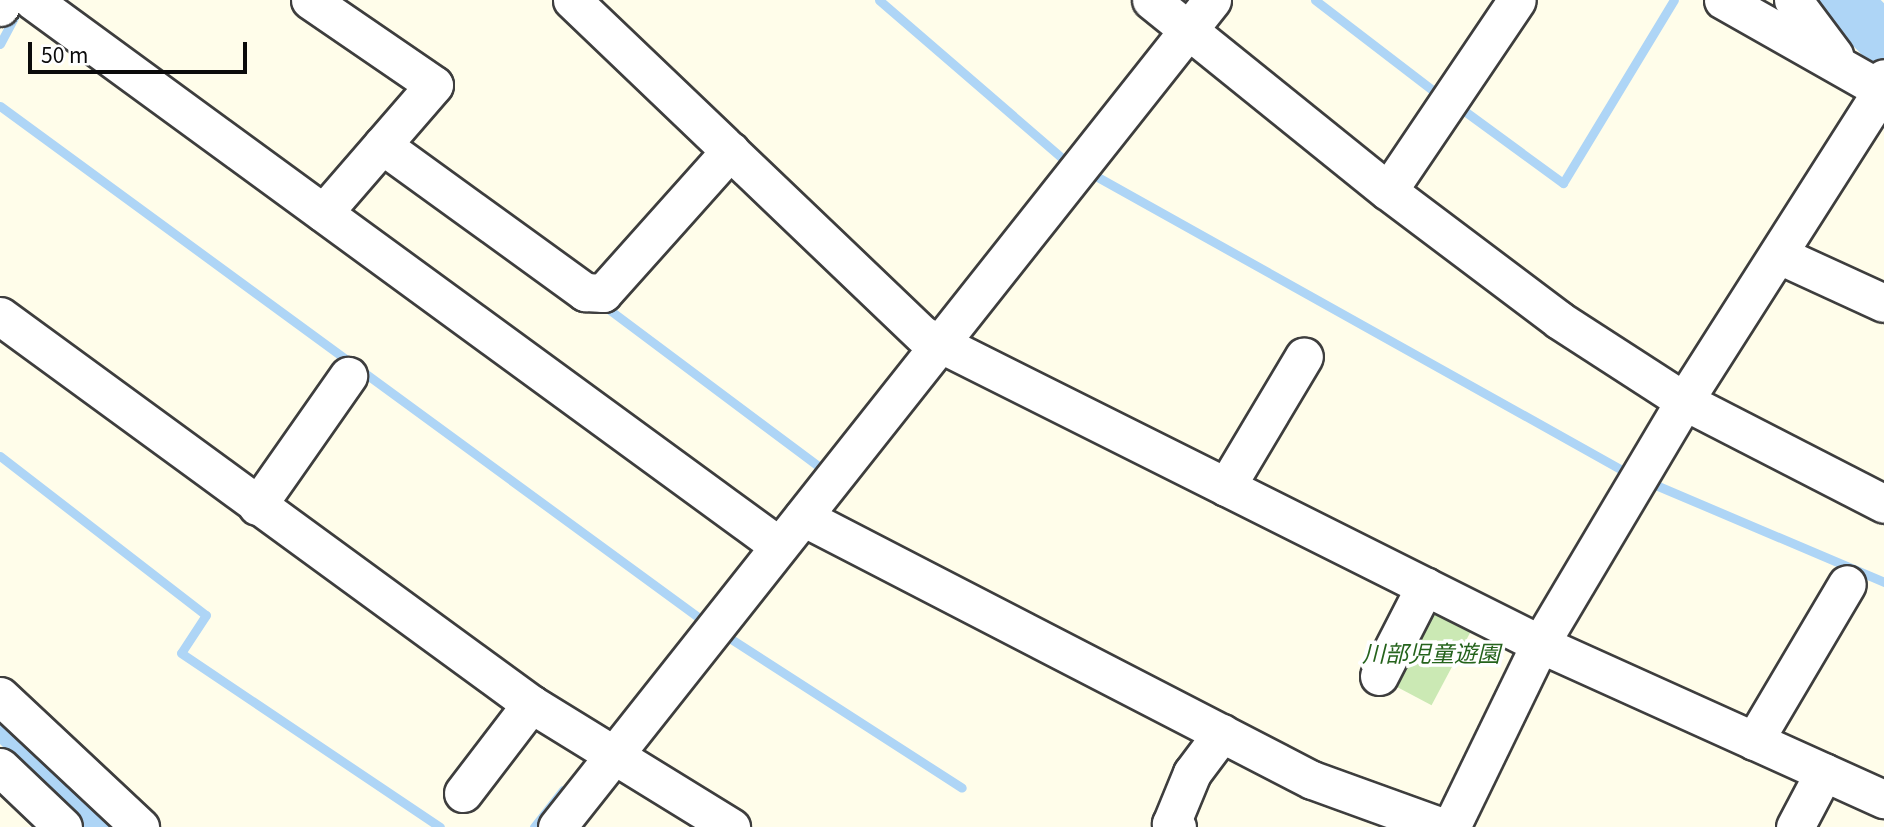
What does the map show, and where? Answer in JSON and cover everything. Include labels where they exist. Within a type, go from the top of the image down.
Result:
[{"type":"street","points":[[0,7],[4,0]]},
{"type":"street","points":[[32,0],[779,546]]},
{"type":"street","points":[[310,0],[434,85],[323,213]]},
{"type":"street","points":[[572,0],[923,335],[1540,644],[1884,799]]},
{"type":"street","points":[[1151,0],[1388,191],[1559,320],[1684,401],[1884,504]]},
{"type":"street","points":[[557,827],[1212,0]]},
{"type":"street","points":[[1388,191],[1517,0]]},
{"type":"street","points":[[1451,827],[1540,644],[1684,401],[1779,256],[1883,85],[1846,69],[1723,0]]},
{"type":"street","points":[[1793,0],[1846,69]]},
{"type":"street","points":[[382,145],[585,292],[603,293],[730,151]]},
{"type":"street","points":[[1779,256],[1884,303]]},
{"type":"street","points":[[0,316],[531,704],[731,827]]},
{"type":"street","points":[[1226,487],[1304,356]]},
{"type":"street","points":[[257,506],[348,376]]},
{"type":"street","points":[[803,517],[1312,780],[1442,827]]},
{"type":"street","points":[[1755,741],[1847,584]]},
{"type":"street","points":[[1379,676],[1425,586]]},
{"type":"street","points":[[0,696],[140,827]]},
{"type":"street","points":[[463,793],[531,704]]},
{"type":"street","points":[[1177,827],[1171,824],[1192,773],[1222,733]]},
{"type":"street","points":[[0,767],[63,827]]},
{"type":"street","points":[[1795,827],[1824,772]]},
{"type":"green space","name":"川部児童遊園","points":[[1428,597],[1476,622],[1432,705],[1384,680]]},
{"type":"water","points":[[0,715],[115,827],[84,827],[0,744]]},
{"type":"waterway","points":[[879,0],[1068,163]]},
{"type":"waterway","points":[[1315,0],[1440,96]]},
{"type":"waterway","points":[[1459,107],[1563,183],[1674,0]]},
{"type":"waterway","points":[[1844,0],[1884,40]]},
{"type":"waterway","points":[[0,44],[15,16]]},
{"type":"waterway","points":[[0,106],[702,620]]},
{"type":"waterway","points":[[1094,175],[1622,470]]},
{"type":"waterway","points":[[603,305],[821,468]]},
{"type":"waterway","points":[[0,456],[206,615],[181,653],[440,827]]},
{"type":"waterway","points":[[1658,486],[1884,582]]},
{"type":"waterway","points":[[728,637],[962,788]]},
{"type":"waterway","points":[[534,827],[563,790]]}]
